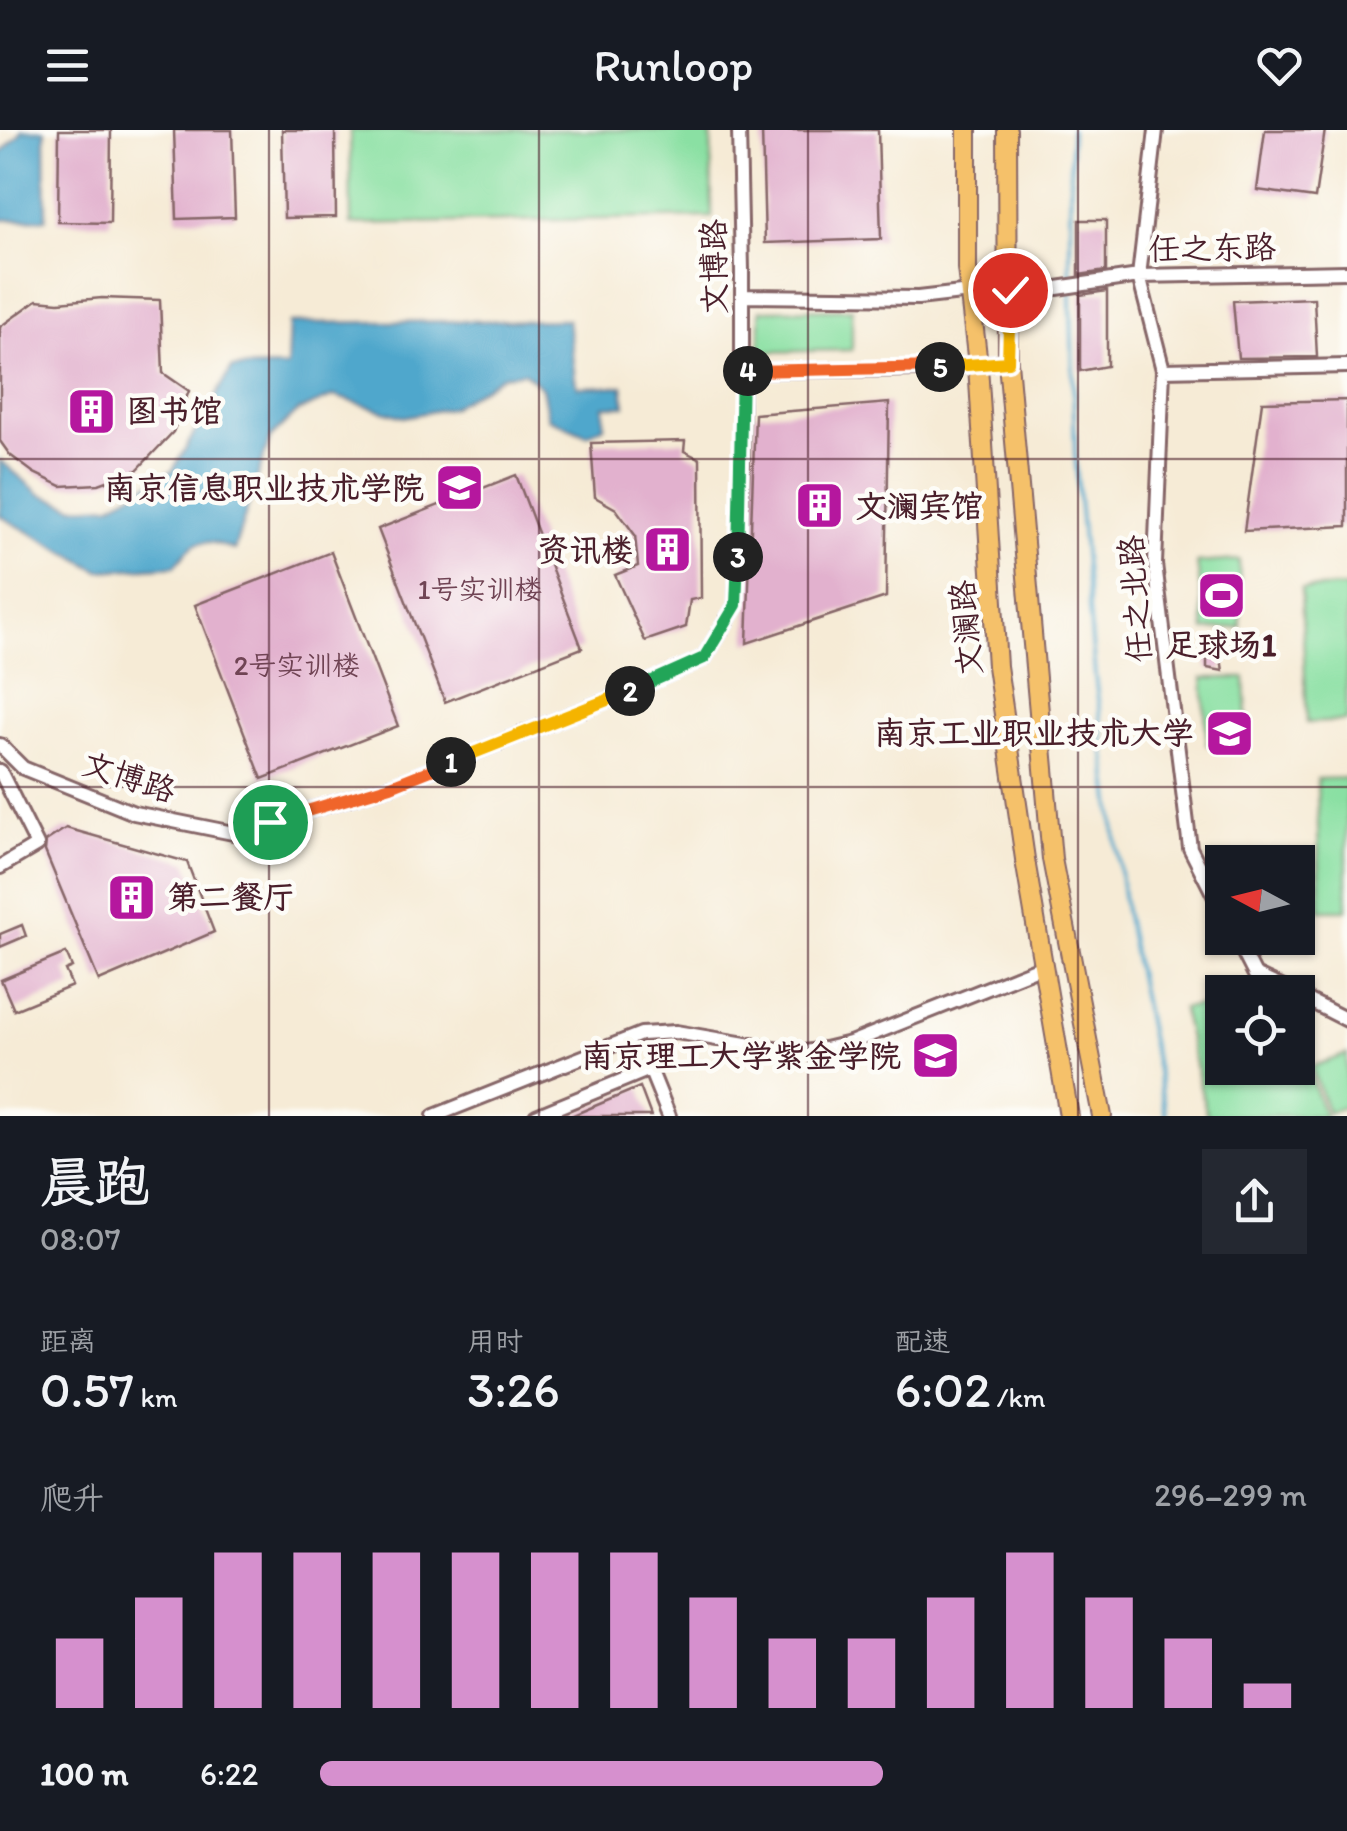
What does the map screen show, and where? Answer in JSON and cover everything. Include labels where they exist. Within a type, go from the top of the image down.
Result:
[{"type":"main road","name":"文澜路","points":[[968,130],[967,268],[978,365],[998,666],[1026,866],[1069,1116]]},
{"type":"main road","name":"文澜路","points":[[1008,130],[1008,362],[1052,859],[1102,1116]]},
{"type":"street","name":"文博路","points":[[0,745],[23,768],[134,813],[233,833],[391,786],[704,658],[736,605],[742,465],[739,130]]},
{"type":"street","points":[[1139,276],[1156,130]]},
{"type":"street","name":"任之东路","points":[[742,296],[918,298],[1057,288],[1139,276],[1347,272]]},
{"type":"street","name":"任之北路","points":[[1139,276],[1162,370],[1156,564],[1190,848],[1205,878]]},
{"type":"street","points":[[742,371],[918,369],[1008,362]]},
{"type":"street","points":[[1162,370],[1347,366]]},
{"type":"street","points":[[0,771],[37,846],[0,867]]},
{"type":"street","points":[[434,1116],[641,1034],[676,1032],[798,1052],[826,1050],[1043,966]]},
{"type":"street","points":[[1315,1004],[1347,1020]]},
{"type":"street","points":[[536,1116],[650,1069],[669,1116]]},
{"type":"green space","points":[[350,130],[711,130],[712,217],[351,224]]},
{"type":"green space","points":[[852,309],[852,350],[760,352],[760,310]]},
{"type":"green space","name":"足球场1","points":[[1239,560],[1241,627],[1205,630],[1197,563]]},
{"type":"green space","points":[[1347,587],[1347,721],[1307,723],[1301,589]]},
{"type":"green space","points":[[1203,678],[1245,678],[1248,743],[1207,745]]},
{"type":"green space","points":[[1347,778],[1347,910],[1320,910],[1317,779]]},
{"type":"green space","points":[[1205,1005],[1205,1085],[1313,1085],[1325,1116],[1207,1116],[1182,1008]]},
{"type":"green space","points":[[1347,1054],[1347,1106],[1328,1113],[1315,1078],[1315,1066]]},
{"type":"water","points":[[21,130],[45,130],[46,219],[0,220],[0,154]]},
{"type":"water","points":[[568,320],[578,387],[623,386],[625,406],[604,406],[604,426],[587,435],[548,418],[542,388],[524,372],[502,376],[450,408],[403,417],[334,396],[298,411],[270,438],[234,550],[200,543],[175,566],[100,571],[0,516],[0,460],[40,494],[75,507],[111,505],[173,470],[232,368],[287,367],[289,323]]},
{"type":"building","points":[[59,130],[111,130],[110,223],[58,222]]},
{"type":"building","points":[[174,130],[232,130],[235,217],[177,219]]},
{"type":"building","points":[[282,130],[335,130],[336,217],[284,218]]},
{"type":"building","points":[[762,130],[878,130],[881,239],[765,243]]},
{"type":"building","points":[[1265,130],[1325,130],[1315,198],[1257,190]]},
{"type":"building","points":[[1079,220],[1106,220],[1106,271],[1079,275]]},
{"type":"building","points":[[1107,291],[1107,366],[1080,371],[1080,295]]},
{"type":"building","points":[[1314,298],[1317,357],[1238,358],[1233,301]]},
{"type":"building","name":"图书馆","points":[[37,300],[160,300],[163,373],[189,391],[173,432],[137,470],[99,484],[61,486],[34,473],[10,455],[0,441],[0,327]]},
{"type":"building","points":[[1347,400],[1347,526],[1244,531],[1262,402]]},
{"type":"building","name":"文澜宾馆","points":[[889,403],[886,597],[747,643],[755,414]]},
{"type":"building","name":"资讯楼","points":[[685,441],[684,451],[700,459],[701,598],[690,600],[686,627],[645,641],[615,575],[638,566],[635,535],[616,509],[595,497],[591,443]]},
{"type":"building","points":[[516,475],[582,648],[445,702],[378,529]]},
{"type":"building","points":[[331,552],[398,726],[262,779],[195,605]]},
{"type":"building","points":[[1207,656],[1221,658],[1223,671],[1207,668]]},
{"type":"building","name":"第二餐厅","points":[[66,828],[187,862],[214,932],[99,981],[45,851],[46,841]]},
{"type":"building","points":[[22,925],[26,936],[0,947],[0,934]]},
{"type":"building","points":[[66,953],[72,967],[65,970],[72,986],[14,1010],[1,980]]},
{"type":"building","points":[[640,1087],[651,1116],[571,1116]]},
{"type":"waterway","points":[[1071,130],[1075,454],[1095,676],[1125,911],[1166,1116]]},
{"type":"place","name":"图书馆","points":[[91,411]]},
{"type":"place","name":"南京信息职业技术学院","points":[[459,488]]},
{"type":"place","name":"文澜宾馆","points":[[820,506]]},
{"type":"place","name":"资讯楼","points":[[668,550]]},
{"type":"place","name":"足球场1","points":[[1221,595]]},
{"type":"place","name":"南京工业职业技术大学","points":[[1229,733]]},
{"type":"place","name":"第二餐厅","points":[[132,897]]},
{"type":"place","name":"南京理工大学紫金学院","points":[[936,1056]]},
{"type":"route","points":[[270,822],[391,786],[704,658],[736,605],[742,371],[918,369],[1008,362],[1010,290]]}]
